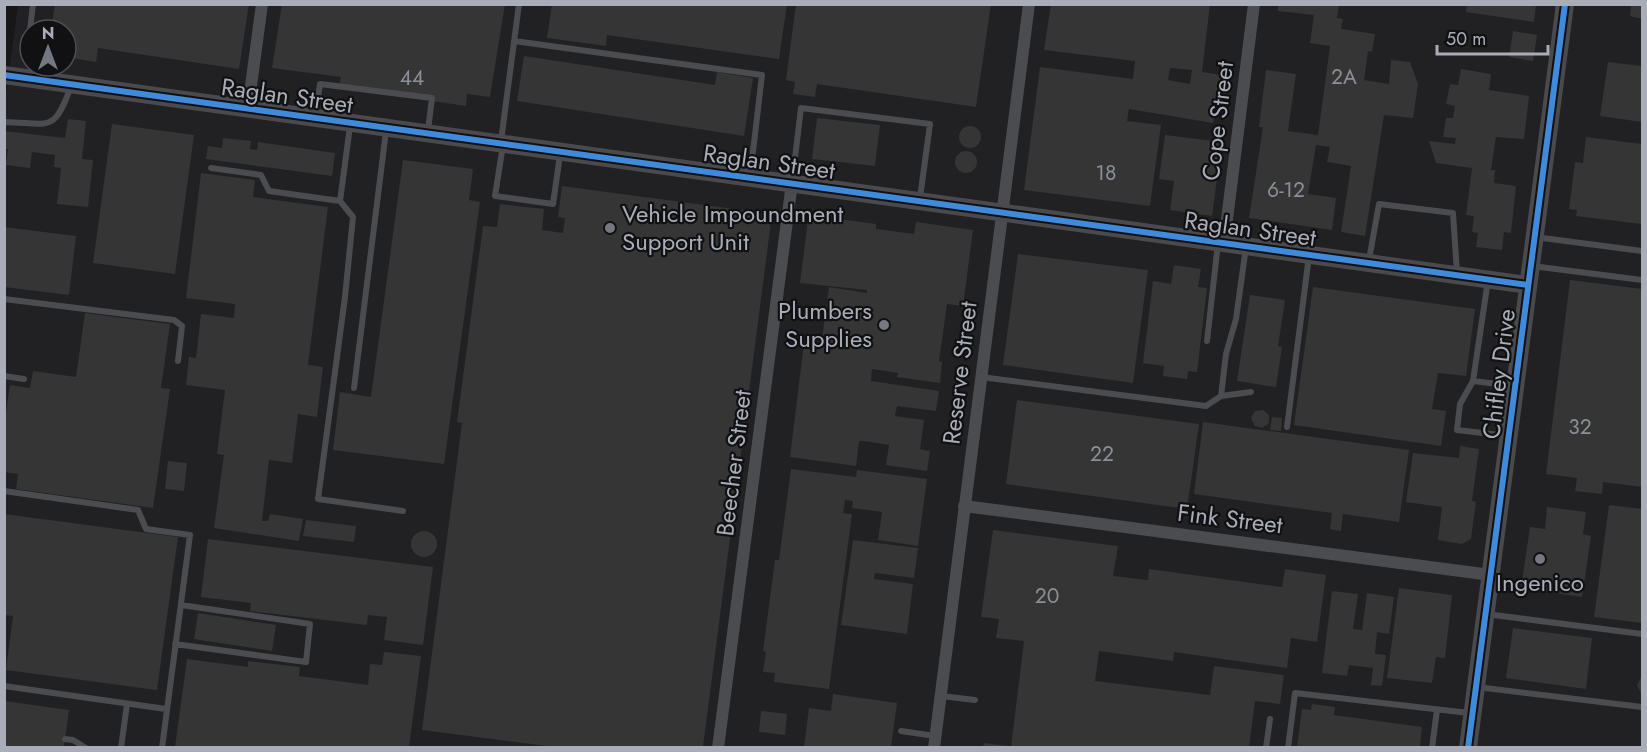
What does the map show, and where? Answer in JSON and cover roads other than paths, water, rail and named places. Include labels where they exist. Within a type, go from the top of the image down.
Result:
[{"type":"street","points":[[248,108],[262,4]]},
{"type":"street","name":"Reserve Street","points":[[935,742],[1029,4]]},
{"type":"street","name":"Cope Street","points":[[1221,243],[1254,4]]},
{"type":"street","name":"Chifley Drive","points":[[1468,747],[1565,4]]},
{"type":"street","name":"Raglan Street","points":[[53,78],[72,84],[1528,285]]},
{"type":"street","name":"Beecher Street","points":[[718,747],[792,183]]},
{"type":"street","name":"Fink Street","points":[[964,506],[1491,575]]},
{"type":"lane","points":[[519,4],[495,196],[553,204],[560,152]]},
{"type":"lane","points":[[514,40],[762,75],[750,178]]},
{"type":"lane","points":[[4,122],[46,124],[59,117],[72,84]]},
{"type":"lane","points":[[315,118],[320,84],[432,99],[428,133]]},
{"type":"lane","points":[[792,183],[801,108],[930,124],[920,201]]},
{"type":"lane","points":[[340,201],[350,122]]},
{"type":"lane","points":[[354,388],[386,128]]},
{"type":"lane","points":[[211,168],[261,175],[269,190],[340,201],[353,217],[345,297],[318,499],[403,511]]},
{"type":"lane","points":[[1369,263],[1379,204],[1453,213],[1457,276]]},
{"type":"lane","points":[[1535,237],[1642,251]]},
{"type":"lane","points":[[1207,341],[1221,243]]},
{"type":"lane","points":[[1221,396],[1226,354],[1236,319],[1246,246]]},
{"type":"lane","points":[[1287,427],[1310,255]]},
{"type":"lane","points":[[1531,266],[1642,280]]},
{"type":"lane","points":[[1488,280],[1473,381],[1460,404],[1457,430],[1509,436]]},
{"type":"lane","points":[[4,299],[174,320],[182,326],[178,361]]},
{"type":"lane","points":[[4,376],[24,379]]},
{"type":"lane","points":[[981,376],[1206,406],[1221,396],[1251,392]]},
{"type":"lane","points":[[1473,381],[1515,387]]},
{"type":"lane","points":[[4,491],[138,510],[146,529],[190,535],[162,747]]},
{"type":"lane","points":[[175,644],[306,662],[310,624],[181,605]]},
{"type":"lane","points":[[1486,614],[1642,634]]},
{"type":"lane","points":[[4,686],[166,709]]},
{"type":"lane","points":[[1476,687],[1642,707]]},
{"type":"lane","points":[[1288,747],[1295,693],[1473,714]]},
{"type":"lane","points":[[940,696],[975,700]]},
{"type":"lane","points":[[121,747],[127,704]]},
{"type":"lane","points":[[1432,747],[1437,710]]},
{"type":"lane","points":[[1266,747],[1270,719]]},
{"type":"lane","points":[[901,731],[935,742]]},
{"type":"lane","points":[[65,739],[73,740],[86,747]]},
{"type":"place","name":"Vehicle Impoundment Support Unit","points":[[610,228]]},
{"type":"place","name":"Plumbers Supplies","points":[[884,325]]},
{"type":"place","name":"Ingenico","points":[[1540,559]]}]
